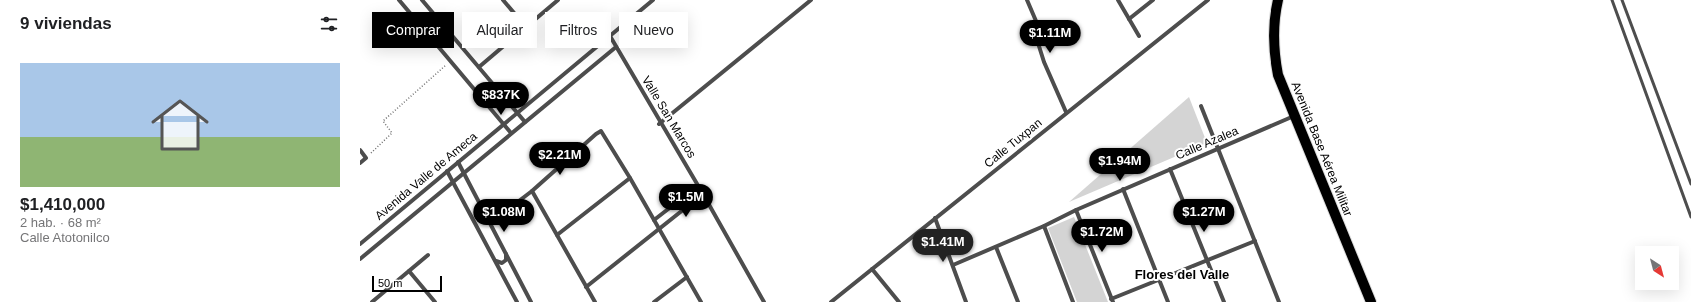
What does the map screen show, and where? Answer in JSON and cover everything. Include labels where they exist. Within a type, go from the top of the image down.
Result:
[{"type":"main road","name":"Avenida Base Aérea Militar","points":[[1278,0],[1273,30],[1274,55],[1278,75],[1371,302]]},
{"type":"street","points":[[399,0],[511,133]]},
{"type":"street","points":[[422,0],[525,122]]},
{"type":"street","points":[[504,0],[514,12]]},
{"type":"street","points":[[537,18],[558,0]]},
{"type":"street","name":"Avenida Valle de Ameca","points":[[611,35],[653,0]]},
{"type":"street","points":[[660,123],[811,0]]},
{"type":"street","points":[[1027,0],[1036,21],[1038,43],[1044,62],[1066,112]]},
{"type":"street","points":[[1118,0],[1139,36]]},
{"type":"street","points":[[1129,19],[1153,0]]},
{"type":"street","name":"Calle Tuxpan","points":[[833,302],[1066,112],[1208,0]]},
{"type":"street","name":"Valle San Marcos","points":[[611,38],[703,194],[764,302]]},
{"type":"street","points":[[478,67],[501,48]]},
{"type":"street","name":"Avenida Valle de Ameca","points":[[360,244],[596,48]]},
{"type":"street","points":[[360,259],[463,172],[616,48]]},
{"type":"street","points":[[1201,106],[1279,302]]},
{"type":"street","name":"Calle Azalea","points":[[953,266],[996,248],[1123,189],[1294,116]]},
{"type":"street","points":[[511,207],[532,191],[596,134],[601,132],[630,178],[701,302]]},
{"type":"street","points":[[360,150],[366,158],[360,163]]},
{"type":"street","points":[[458,162],[531,302]]},
{"type":"street","points":[[1170,169],[1224,302]]},
{"type":"street","points":[[447,171],[517,302]]},
{"type":"street","points":[[557,235],[630,178]]},
{"type":"street","points":[[654,220],[698,186]]},
{"type":"street","points":[[1123,189],[1168,302]]},
{"type":"street","points":[[532,191],[595,302]]},
{"type":"street","points":[[586,287],[703,194]]},
{"type":"street","points":[[1076,210],[1112,300],[1159,279],[1255,241]]},
{"type":"street","points":[[935,218],[966,302]]},
{"type":"street","points":[[1044,226],[1073,302]]},
{"type":"street","points":[[996,248],[1018,302]]},
{"type":"street","points":[[494,260],[498,263],[502,263],[506,260],[506,253]]},
{"type":"street","points":[[372,302],[428,255]]},
{"type":"street","points":[[872,269],[899,302]]},
{"type":"street","points":[[409,271],[435,302]]},
{"type":"street","points":[[654,302],[687,277]]},
{"type":"lane","points":[[1612,0],[1691,217]]},
{"type":"lane","points":[[1622,0],[1691,184]]},
{"type":"path","points":[[366,158],[392,133],[383,121],[450,61]]},
{"type":"shaded area","points":[[1189,97],[1207,143],[1069,202]]},
{"type":"shaded area","points":[[1074,217],[1108,302],[1077,302],[1048,228]]},
{"type":"district","name":"Flores del Valle","points":[[1182,274]]}]
